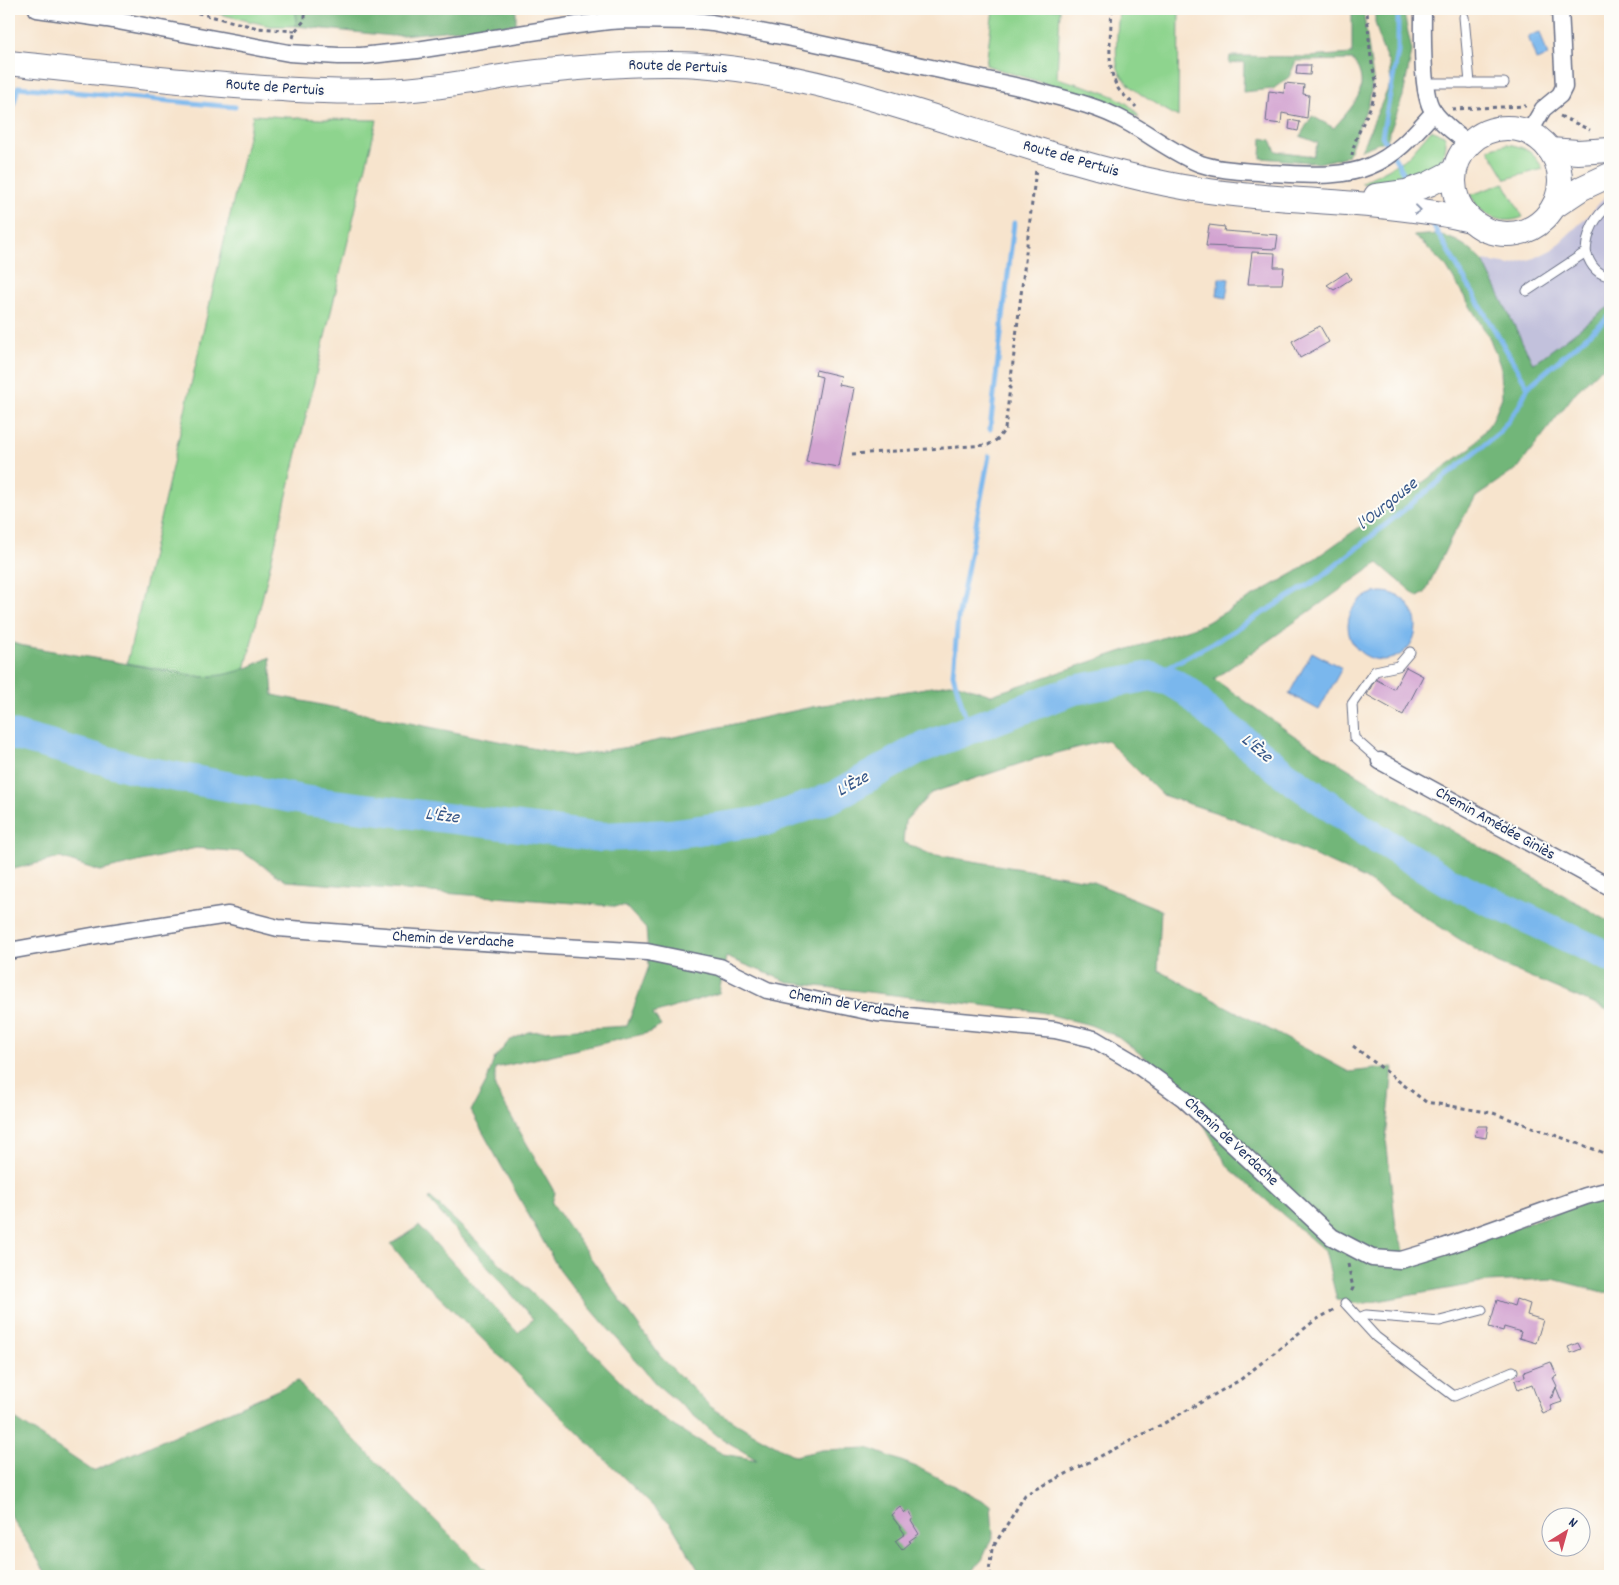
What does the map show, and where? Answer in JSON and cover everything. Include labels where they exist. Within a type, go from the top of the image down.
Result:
[{"type":"main road","name":"Route de Pertuis","points":[[9,63],[103,74],[320,92],[384,91],[468,83],[522,74],[595,67],[654,64],[696,65],[748,70],[802,80],[866,96],[1038,151],[1138,178],[1172,185],[1251,196],[1335,201],[1449,214],[1470,220]]},
{"type":"main road","points":[[1517,128],[1529,133],[1541,140],[1550,150],[1557,163],[1560,192],[1555,206],[1545,220],[1532,229],[1516,234],[1499,234],[1484,230],[1470,220],[1459,206],[1454,189],[1454,171],[1459,156],[1468,144],[1490,130],[1517,128]]},
{"type":"main road","points":[[1550,150],[1578,152],[1603,142]]},
{"type":"main road","name":"Route de Pertuis","points":[[1335,201],[1406,192],[1429,184],[1454,171]]},
{"type":"main road","points":[[1555,206],[1582,188],[1610,175]]},
{"type":"street","points":[[37,9],[107,19],[289,53],[321,56],[361,56],[417,50],[577,25],[618,21],[670,20],[712,23],[792,38],[1024,88],[1056,97],[1114,116],[1148,134],[1188,159],[1219,169],[1304,174],[1350,172],[1372,166],[1390,155],[1438,117]]},
{"type":"street","points":[[1423,9],[1426,83],[1430,106],[1438,117],[1468,144]]},
{"type":"street","points":[[1529,133],[1543,109],[1560,95],[1564,87],[1560,9]]},
{"type":"street","name":"Chemin Amédée Giniès","points":[[1380,761],[1610,887]]},
{"type":"street","name":"Chemin de Verdache","points":[[9,951],[103,934],[228,915],[278,928],[647,952],[720,967],[767,990],[877,1013],[1055,1030],[1094,1039],[1133,1062],[1183,1098],[1332,1236],[1372,1258],[1400,1260],[1444,1247],[1586,1196],[1610,1190]]},
{"type":"lane","points":[[1464,17],[1470,82]]},
{"type":"lane","points":[[1426,83],[1504,83]]},
{"type":"lane","points":[[1610,205],[1596,218],[1588,236],[1586,252],[1592,266],[1599,273],[1610,276]]},
{"type":"lane","points":[[1527,291],[1586,252]]},
{"type":"lane","points":[[1380,761],[1354,738],[1352,704],[1375,671],[1398,666],[1410,652]]},
{"type":"lane","points":[[1345,1302],[1376,1336],[1454,1396],[1513,1371]]},
{"type":"lane","points":[[1359,1318],[1366,1315],[1440,1321],[1482,1310]]},
{"type":"path","points":[[182,9],[258,28],[295,31]]},
{"type":"path","points":[[289,53],[295,31],[305,20],[305,9]]},
{"type":"path","points":[[1112,9],[1110,62],[1114,80],[1120,90],[1138,110]]},
{"type":"path","points":[[1350,172],[1353,146],[1364,124],[1377,83],[1372,66],[1367,9]]},
{"type":"path","points":[[1438,117],[1452,109],[1537,105],[1603,142]]},
{"type":"path","points":[[852,454],[988,445],[998,438],[1005,429],[1038,151]]},
{"type":"path","points":[[1353,1046],[1426,1102],[1493,1113],[1610,1155]]},
{"type":"path","points":[[992,1576],[989,1571],[992,1549],[1026,1495],[1161,1425],[1240,1380],[1314,1321],[1345,1302],[1353,1288],[1347,1244]]},
{"type":"shaded area","points":[[1610,191],[1610,306],[1533,364],[1483,261],[1510,265],[1535,258],[1553,249],[1591,213]]},
{"type":"green space","points":[[198,9],[296,9],[296,26],[270,26]]},
{"type":"green space","points":[[296,9],[516,9],[516,24],[392,36],[296,26]]},
{"type":"green space","points":[[993,9],[1060,9],[1057,78],[1115,97],[1134,110],[1139,118],[1102,101],[986,65]]},
{"type":"green space","points":[[1119,9],[1179,9],[1178,117],[1142,95],[1125,80],[1120,72],[1116,51]]},
{"type":"green space","points":[[1352,9],[1363,9],[1373,79],[1369,103],[1348,156],[1319,163],[1261,158],[1262,138],[1271,140],[1276,151],[1313,156],[1318,143],[1300,136],[1312,116],[1334,128],[1358,97],[1361,88],[1359,70],[1353,60],[1296,61],[1289,77],[1273,89],[1243,92],[1244,62],[1229,64],[1230,56],[1307,57],[1352,54]]},
{"type":"green space","points":[[1375,9],[1401,9],[1404,14],[1412,51],[1403,96],[1387,140],[1361,150],[1391,82],[1389,64],[1381,45],[1375,22]]},
{"type":"green space","points":[[253,115],[377,120],[245,670],[203,677],[127,663]]},
{"type":"green space","points":[[1431,130],[1444,135],[1446,142],[1444,153],[1434,168],[1411,179],[1374,184],[1362,183],[1408,157]]},
{"type":"green space","points":[[1507,144],[1528,151],[1536,158],[1543,169],[1506,179],[1488,149]]},
{"type":"green space","points":[[1504,183],[1523,217],[1515,220],[1500,220],[1492,217],[1480,209],[1471,195]]},
{"type":"green space","points":[[1439,234],[1467,247],[1483,261],[1533,364],[1610,306],[1610,364],[1599,370],[1576,392],[1518,468],[1476,497],[1451,538],[1425,593],[1418,597],[1378,563],[1214,679],[1296,737],[1408,805],[1610,922],[1610,1011],[1497,963],[1363,878],[1233,818],[1162,795],[1107,740],[1034,759],[931,793],[905,821],[903,842],[930,854],[1088,880],[1161,910],[1158,970],[1349,1072],[1393,1067],[1386,1139],[1396,1227],[1409,1265],[1610,1194],[1610,1294],[1553,1279],[1487,1282],[1360,1304],[1337,1300],[1325,1251],[1228,1167],[1184,1089],[1119,1037],[1090,1025],[1040,1012],[791,983],[726,957],[719,993],[653,1014],[661,1026],[648,1033],[495,1068],[495,1088],[555,1193],[552,1203],[660,1356],[711,1407],[744,1428],[795,1456],[822,1450],[868,1448],[919,1468],[991,1505],[993,1535],[982,1560],[967,1576],[702,1576],[671,1524],[412,1270],[391,1244],[419,1226],[518,1333],[533,1319],[429,1200],[430,1197],[571,1330],[643,1404],[675,1427],[723,1454],[757,1460],[718,1436],[656,1384],[574,1289],[558,1268],[471,1111],[487,1081],[494,1059],[509,1041],[528,1032],[627,1026],[649,966],[646,929],[626,907],[286,881],[242,852],[196,848],[100,871],[60,858],[9,870],[9,642],[203,677],[238,671],[270,657],[273,695],[571,756],[628,747],[812,707],[955,683],[991,695],[1204,624],[1296,572],[1470,449],[1492,421],[1502,397],[1501,368],[1490,339],[1447,268],[1424,244],[1413,236]]},
{"type":"green space","points":[[298,1381],[491,1576],[48,1576],[9,1513],[9,1415],[93,1471]]},
{"type":"water","points":[[1540,32],[1548,56],[1536,60],[1528,36]]},
{"type":"water","points":[[1219,278],[1229,279],[1226,298],[1217,296]]},
{"type":"water","points":[[1382,592],[1395,595],[1406,602],[1413,613],[1416,626],[1413,639],[1406,650],[1395,657],[1382,660],[1369,657],[1358,650],[1351,639],[1348,626],[1351,613],[1358,602],[1369,595]]},
{"type":"water","points":[[1312,652],[1342,668],[1319,710],[1289,694]]},
{"type":"building","points":[[1297,65],[1311,65],[1310,75],[1296,74]]},
{"type":"building","points":[[1285,83],[1304,85],[1303,94],[1309,95],[1307,118],[1282,113],[1281,124],[1266,122],[1269,91],[1284,93]]},
{"type":"building","points":[[1290,120],[1300,122],[1298,131],[1289,129]]},
{"type":"building","points":[[1209,225],[1225,227],[1224,231],[1278,235],[1276,249],[1206,246]]},
{"type":"building","points":[[1252,252],[1275,253],[1274,267],[1284,267],[1282,284],[1248,284]]},
{"type":"building","points":[[1347,272],[1351,279],[1334,290],[1327,285]]},
{"type":"building","points":[[1320,326],[1329,342],[1300,358],[1292,341]]},
{"type":"building","points":[[816,370],[841,376],[839,385],[854,388],[839,467],[806,462],[822,377],[815,375]]},
{"type":"building","points":[[1406,667],[1423,676],[1403,715],[1367,695],[1375,679],[1394,689]]},
{"type":"building","points":[[1477,1126],[1488,1126],[1486,1138],[1475,1136]]},
{"type":"building","points":[[1516,1299],[1530,1304],[1527,1315],[1543,1320],[1536,1343],[1519,1338],[1521,1332],[1504,1327],[1503,1331],[1489,1327],[1497,1300],[1514,1306]]},
{"type":"building","points":[[1578,1343],[1581,1349],[1571,1353],[1568,1347]]},
{"type":"building","points":[[1551,1362],[1557,1376],[1553,1378],[1562,1402],[1550,1406],[1552,1410],[1543,1414],[1532,1385],[1518,1390],[1515,1380],[1525,1377],[1524,1372]]},
{"type":"building","points":[[900,1507],[905,1513],[908,1510],[913,1518],[911,1521],[919,1534],[909,1541],[911,1542],[902,1550],[895,1541],[905,1534],[891,1515]]},
{"type":"waterway","points":[[1398,9],[1398,52],[1382,136],[1410,184]]},
{"type":"waterway","points":[[9,121],[18,87],[235,107]]},
{"type":"waterway","points":[[1430,220],[1528,387]]},
{"type":"waterway","points":[[990,429],[1014,223]]},
{"type":"waterway","name":"l'Ourgouse","points":[[1151,676],[1215,642],[1320,578],[1499,433],[1519,406],[1528,387],[1610,316]]},
{"type":"waterway","points":[[969,729],[953,674],[958,618],[989,456]]},
{"type":"waterway","name":"L'Èze","points":[[9,734],[144,771],[308,801],[601,837],[669,834],[765,821],[833,797],[916,750],[1074,690],[1151,676],[1170,681],[1190,693],[1205,709],[1287,776],[1364,830],[1447,881],[1610,957]]}]
